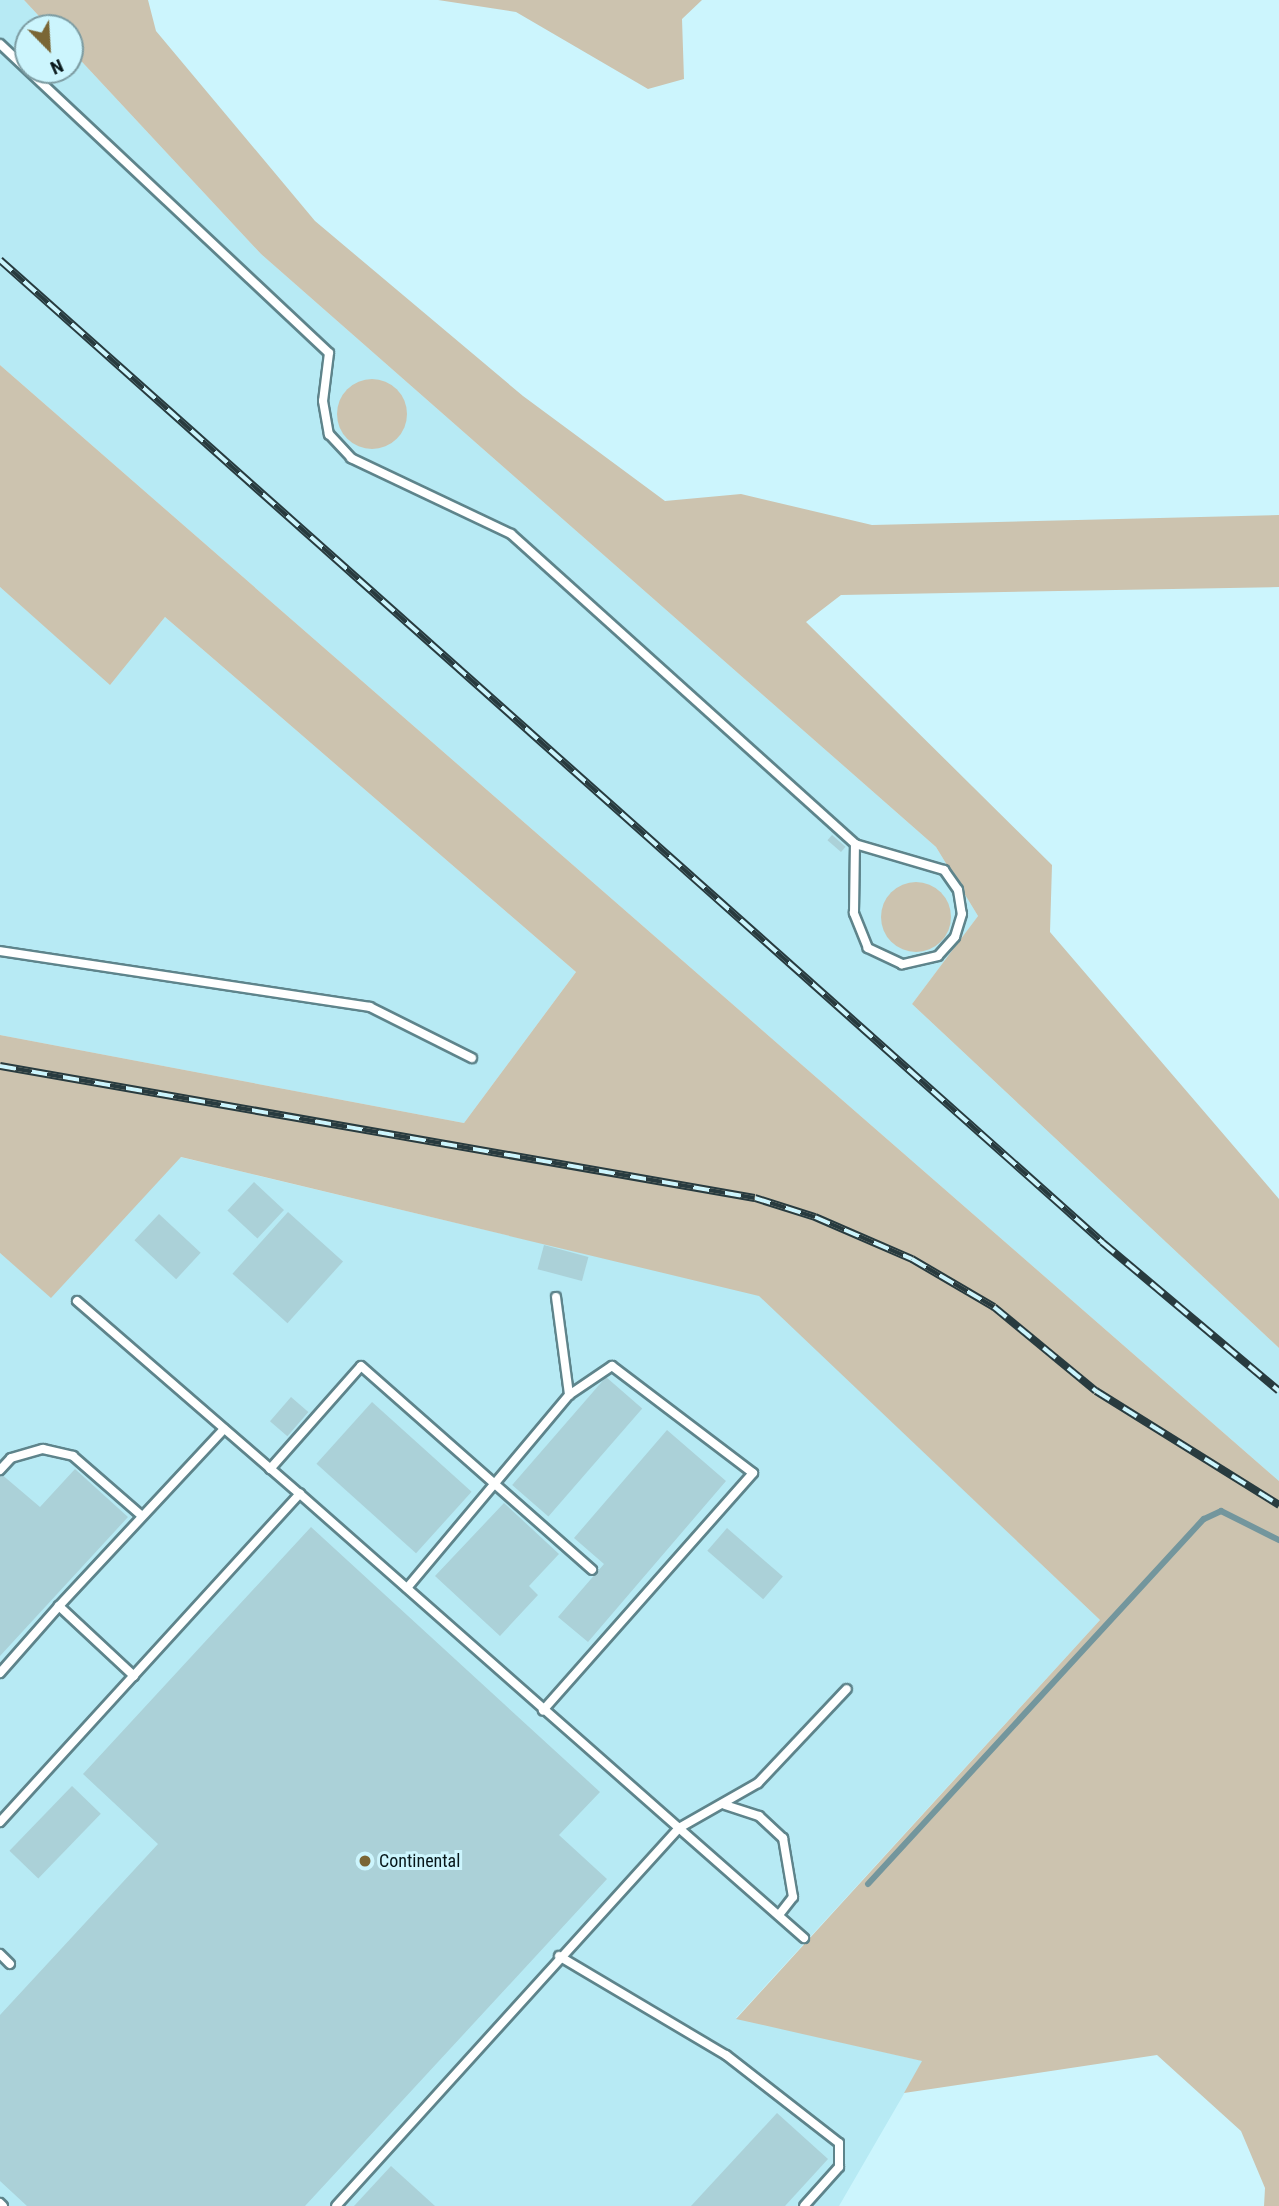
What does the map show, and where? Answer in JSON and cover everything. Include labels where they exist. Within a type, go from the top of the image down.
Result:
[{"type":"lane","points":[[0,44],[329,353],[325,412],[329,434],[351,458],[511,534],[855,844],[922,859],[952,879],[961,902],[960,926],[938,956],[902,964],[868,948],[854,913],[855,844]]},
{"type":"lane","points":[[0,951],[370,1007],[472,1058]]},
{"type":"lane","points":[[556,1297],[569,1395]]},
{"type":"lane","points":[[77,1301],[804,1938]]},
{"type":"lane","points":[[270,1468],[361,1366],[496,1482],[592,1570]]},
{"type":"lane","points":[[407,1588],[569,1395],[612,1366],[753,1473],[543,1710]]},
{"type":"lane","points":[[0,1673],[224,1429]]},
{"type":"lane","points":[[0,1470],[11,1458],[43,1449],[73,1456],[142,1516]]},
{"type":"lane","points":[[0,1822],[300,1494]]},
{"type":"lane","points":[[59,1606],[134,1676]]},
{"type":"lane","points":[[335,2206],[559,1956],[679,1829],[758,1783],[847,1689]]},
{"type":"lane","points":[[724,1805],[759,1815],[783,1838],[793,1898],[779,1915]]},
{"type":"lane","points":[[0,1954],[10,1964]]},
{"type":"lane","points":[[559,1956],[726,2055],[839,2143],[839,2167],[804,2206]]},
{"type":"shaded area","points":[[0,0],[24,0],[37,14],[14,14],[14,84],[84,84],[84,64],[261,254],[936,847],[978,916],[912,1004],[1279,1348],[1279,1481],[0,365]]},
{"type":"shaded area","points":[[24,0],[148,0],[156,31],[315,221],[523,396],[665,501],[741,494],[872,525],[1279,515],[1279,587],[841,595],[806,622],[1052,865],[1050,932],[1279,1199],[1279,1348],[912,1004],[978,916],[936,847],[261,254],[84,64],[84,14],[37,14]]},
{"type":"shaded area","points":[[438,0],[702,0],[682,19],[684,79],[648,89],[516,12]]},
{"type":"shaded area","points":[[0,365],[1279,1481],[1279,2206],[1264,2206],[1265,2188],[1241,2131],[1157,2055],[904,2093],[922,2061],[736,2019],[1100,1620],[759,1296],[181,1157],[51,1298],[0,1253],[0,1035],[464,1123],[576,972],[165,617],[110,685],[0,587]]},
{"type":"shaded area","points":[[379,379],[392,385],[401,394],[405,400],[405,428],[397,439],[386,447],[365,449],[347,439],[339,428],[337,407],[347,389],[358,381]]},
{"type":"shaded area","points":[[0,587],[110,684],[165,617],[576,972],[464,1123],[0,1035]]},
{"type":"shaded area","points":[[923,882],[936,888],[945,897],[949,903],[949,931],[941,942],[930,950],[909,952],[891,942],[883,931],[881,910],[891,892],[902,884]]},
{"type":"shaded area","points":[[180,1157],[759,1295],[1100,1620],[736,2018],[923,2061],[839,2206],[0,2206],[0,1253],[51,1297]]},
{"type":"building","points":[[832,835],[846,847],[841,852],[827,840]]},
{"type":"building","points":[[254,1182],[284,1210],[257,1238],[227,1211]]},
{"type":"building","points":[[288,1212],[343,1262],[287,1323],[232,1274]]},
{"type":"building","points":[[159,1214],[201,1253],[176,1279],[134,1240]]},
{"type":"building","points":[[544,1245],[588,1257],[582,1281],[538,1269]]},
{"type":"building","points":[[606,1377],[642,1408],[548,1516],[512,1485]]},
{"type":"building","points":[[291,1397],[308,1412],[287,1436],[270,1421]]},
{"type":"building","points":[[372,1402],[472,1492],[416,1553],[316,1464]]},
{"type":"building","points":[[667,1430],[726,1481],[588,1642],[558,1617],[604,1564],[574,1538]]},
{"type":"building","points":[[75,1469],[128,1517],[0,1656],[0,1473],[40,1507]]},
{"type":"building","points":[[504,1503],[559,1554],[529,1586],[538,1595],[500,1636],[435,1576]]},
{"type":"building","name":"Continental","points":[[311,1527],[600,1792],[559,1835],[607,1879],[305,2206],[27,2206],[0,2181],[0,2015],[158,1844],[83,1774]]},
{"type":"building","points":[[727,1528],[783,1577],[763,1599],[707,1551]]},
{"type":"building","points":[[72,1786],[101,1814],[38,1879],[9,1851]]},
{"type":"building","points":[[777,2113],[828,2159],[785,2206],[691,2206]]},
{"type":"building","points":[[391,2166],[435,2206],[354,2206]]},
{"type":"waterway","points":[[868,1884],[1204,1519],[1221,1511],[1279,1540]]},
{"type":"railway","points":[[0,260],[1102,1242],[1279,1391]]},
{"type":"railway","points":[[0,1066],[755,1198],[815,1217],[912,1259],[994,1307],[1096,1391],[1279,1505]]},
{"type":"place","name":"Continental","points":[[365,1861]]}]
